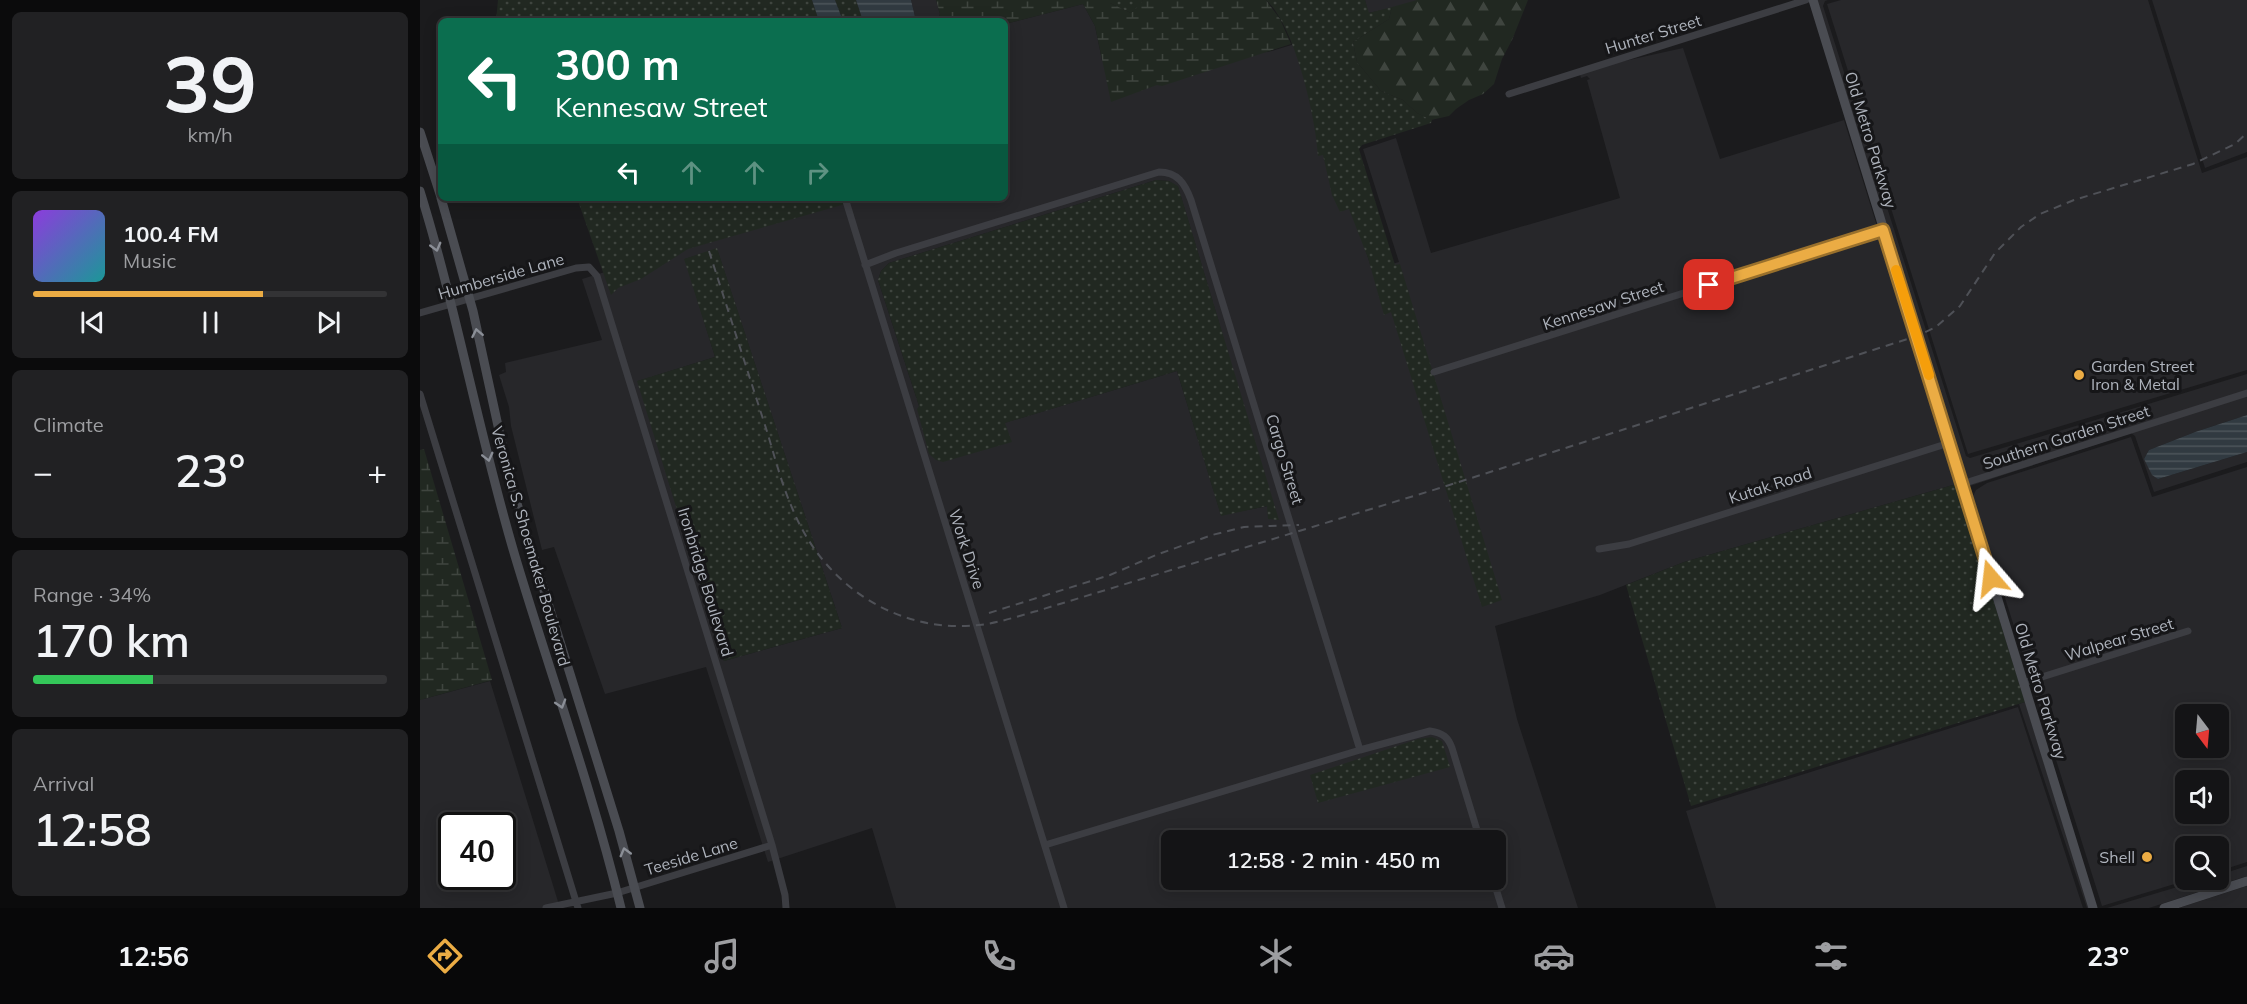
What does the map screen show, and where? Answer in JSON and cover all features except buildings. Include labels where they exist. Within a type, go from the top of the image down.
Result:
[{"type":"street","name":"Hunter Street","points":[[1509,94],[1806,0]]},
{"type":"street","name":"Old Metro Parkway","points":[[1813,0],[2093,908]]},
{"type":"street","name":"Veronica S. Shoemaker Boulevard","points":[[420,132],[438,189]]},
{"type":"street","name":"Cargo Street","points":[[865,264],[1158,172],[1168,172],[1178,176],[1191,200],[1360,750]]},
{"type":"street","name":"Veronica S. Shoemaker Boulevard","points":[[420,191],[451,304],[488,460],[515,555],[608,852],[621,908]]},
{"type":"street","name":"Veronica S. Shoemaker Boulevard","points":[[442,201],[470,298],[510,481],[619,831],[640,908]]},
{"type":"street","name":"Work Drive","points":[[846,201],[1064,908]]},
{"type":"street","name":"Kennesaw Street","points":[[1434,372],[1883,230]]},
{"type":"street","name":"Humberside Lane","points":[[420,313],[576,268],[589,267]]},
{"type":"street","name":"Ironbridge Boulevard","points":[[589,267],[597,276],[772,845],[785,895],[786,908]]},
{"type":"street","name":"Southern Garden Street","points":[[1962,484],[2247,393]]},
{"type":"street","points":[[420,394],[577,905]]},
{"type":"street","name":"Kutak Road","points":[[1599,549],[1629,544],[1949,443]]},
{"type":"street","name":"Walpear Street","points":[[2023,683],[2188,631]]},
{"type":"street","points":[[1045,845],[1430,731],[1441,732],[1449,739],[1477,830]]},
{"type":"street","name":"Teeside Lane","points":[[546,908],[577,905],[772,845]]},
{"type":"street","points":[[2164,908],[2247,881]]},
{"type":"street","points":[[1496,890],[1502,908]]},
{"type":"shaded area","points":[[812,0],[835,0],[842,18],[818,18]]},
{"type":"shaded area","points":[[856,0],[911,0],[915,18],[862,18]]},
{"type":"shaded area","points":[[911,0],[936,0],[940,14],[938,18],[915,18]]},
{"type":"shaded area","points":[[1365,0],[1432,0],[1368,13]]},
{"type":"shaded area","points":[[1817,0],[1828,0],[1823,6],[1966,456],[1970,458],[2247,374],[2247,415],[2149,450],[2144,459],[2158,479],[2247,452],[2247,462],[2154,492],[2135,436],[2131,433],[1967,487]]},
{"type":"shaded area","points":[[1841,0],[2148,0],[2202,173],[2247,157],[2247,370],[1968,454],[1827,4]]},
{"type":"shaded area","points":[[2152,0],[2247,0],[2247,152],[2205,168]]},
{"type":"shaded area","points":[[1083,4],[1095,26],[1102,60],[1268,52],[1298,43],[1372,270],[1399,262],[1363,149],[1396,138],[1431,253],[1620,198],[1587,80],[1590,79],[1587,76],[1581,78],[1579,71],[1683,48],[1720,159],[1844,120],[1959,490],[1953,485],[1684,562],[1600,595],[1495,626],[1517,719],[1578,908],[896,908],[872,828],[768,862],[706,667],[605,694],[554,547],[542,550],[511,426],[509,407],[499,375],[506,372],[505,363],[602,340],[582,279],[838,201],[1008,201],[1008,23]],"holes":[[[1156,180],[1169,181],[1178,187],[1218,319],[1272,519],[1268,506],[1221,515],[1177,371],[1004,423],[919,406],[878,280],[881,271],[889,263]],[[717,249],[842,628],[724,661],[638,381],[715,357],[685,259]]]},
{"type":"shaded area","points":[[2247,415],[2247,452],[2158,479],[2152,475],[2144,459],[2149,450]]},
{"type":"shaded area","points":[[2131,437],[2152,497],[2247,467],[2247,862],[2229,868],[2229,836],[2175,836],[2175,884],[2102,906],[1973,496],[1976,490],[1987,483]]},
{"type":"shaded area","points":[[490,681],[560,908],[420,908],[420,700]]},
{"type":"shaded area","points":[[2025,702],[2089,908],[2087,908],[2019,704]]},
{"type":"shaded area","points":[[2018,707],[2083,908],[1716,908],[1686,811]]},
{"type":"shaded area","points":[[2247,866],[2247,876],[2229,882],[2229,872]]},
{"type":"shaded area","points":[[2247,886],[2247,908],[2179,908],[2225,893]]},
{"type":"shaded area","points":[[2175,888],[2175,890],[2204,890],[2149,908],[2107,908]]},
{"type":"green space","points":[[498,0],[812,0],[818,18],[496,18]]},
{"type":"green space","points":[[835,0],[856,0],[862,18],[842,18]]},
{"type":"green space","points":[[936,0],[1110,0],[1110,3],[1131,13],[1143,0],[1266,0],[1280,19],[1291,44],[1162,86],[1157,85],[1111,102],[1095,26],[1083,4],[1008,23],[1008,18],[938,18],[940,14]]},
{"type":"green space","points":[[1110,0],[1143,0],[1141,5],[1131,13],[1110,3]]},
{"type":"green space","points":[[1266,0],[1365,0],[1369,13],[1392,7],[1389,19],[1353,42],[1357,62],[1381,91],[1403,100],[1417,113],[1432,120],[1431,123],[1362,145],[1359,149],[1395,265],[1400,264],[1502,600],[1482,607],[1391,312],[1384,315],[1368,258],[1349,209],[1340,212],[1332,195],[1323,155],[1318,156],[1313,119],[1295,51],[1286,30]]},
{"type":"green space","points":[[1417,0],[1528,0],[1502,59],[1494,84],[1449,116],[1431,120],[1417,113],[1403,100],[1381,91],[1357,62],[1353,42],[1389,19],[1392,7]]},
{"type":"green space","points":[[1156,180],[1169,181],[1178,186],[1279,520],[1268,519],[1267,506],[1221,516],[1177,371],[1005,423],[1012,442],[943,462],[929,454],[917,409],[919,406],[878,280],[881,271],[889,263]]},
{"type":"green space","points":[[578,201],[856,201],[688,249],[641,279],[618,288],[611,295]]},
{"type":"green space","points":[[717,248],[842,628],[724,661],[637,381],[715,357],[684,259]]},
{"type":"green space","points":[[424,449],[492,680],[420,700],[420,450]]},
{"type":"green space","points":[[1953,485],[1959,490],[2025,702],[1691,806],[1626,585],[1684,562]]},
{"type":"green space","points":[[1432,737],[1442,741],[1450,767],[1318,803],[1310,775],[1418,739]]},
{"type":"railway","points":[[709,251],[784,488],[807,537],[824,561],[844,582],[867,599],[892,612],[920,621],[949,626],[979,625],[1037,611],[1440,488],[1917,336],[1936,327],[1960,306],[1995,253],[2021,227],[2040,214],[2074,200],[2193,164],[2235,144],[2247,133]]},
{"type":"railway","points":[[989,613],[1110,575],[1156,555],[1212,535],[1244,527],[1299,525]]},
{"type":"slow traffic","points":[[1896,270],[1929,375]]},
{"type":"place","name":"Garden Street Iron & Metal","points":[[2079,375]]},
{"type":"place","name":"Shell","points":[[2147,857]]},
{"type":"route","points":[[1709,285],[1883,230],[1991,578]]}]
